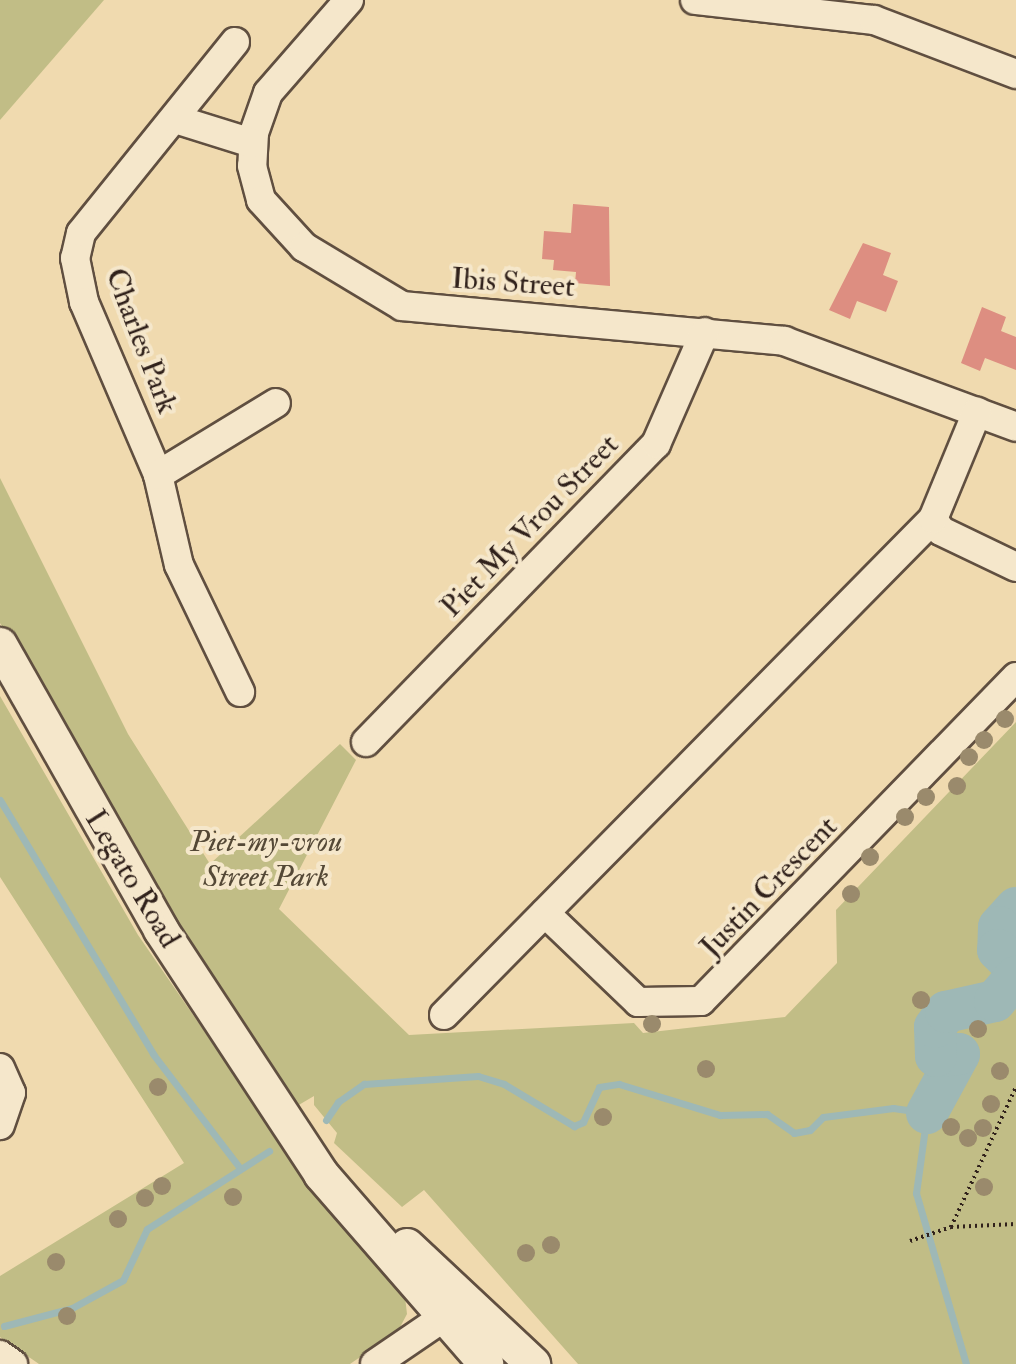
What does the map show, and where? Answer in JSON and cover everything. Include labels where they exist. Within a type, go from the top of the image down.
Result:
[{"type":"street","name":"Ibis Street","points":[[349,0],[268,93],[252,143],[261,200],[287,234],[402,306],[784,341],[1016,427]]},
{"type":"street","points":[[695,0],[874,20],[1016,74]]},
{"type":"street","name":"Charles Park","points":[[235,42],[81,233],[75,258],[84,302],[158,475],[179,565],[240,692]]},
{"type":"street","points":[[175,119],[252,143]]},
{"type":"street","name":"Piet My Vrou Street","points":[[366,742],[656,444],[705,332]]},
{"type":"street","points":[[158,475],[276,403]]},
{"type":"street","points":[[444,1015],[933,519],[977,412]]},
{"type":"street","points":[[933,519],[941,531],[1016,567]]},
{"type":"street","name":"Legato Road","points":[[0,645],[161,930],[321,1174],[454,1311],[533,1364]]},
{"type":"street","name":"Justin Crescent","points":[[545,913],[638,1002],[701,1001],[1016,677]]},
{"type":"street","points":[[0,1068],[11,1093],[0,1125]]},
{"type":"street","points":[[375,1364],[454,1311]]},
{"type":"street","name":"Legato Road","points":[[454,1311],[486,1364]]},
{"type":"street","points":[[0,1355],[13,1364]]},
{"type":"path","points":[[951,1227],[1016,1087]]},
{"type":"path","points":[[910,1241],[951,1227],[1016,1224]]},
{"type":"green space","points":[[0,0],[104,0],[0,120]]},
{"type":"green space","name":"Piet-my-vrou Street Park","points":[[0,478],[128,734],[210,864],[340,744],[356,760],[279,909],[409,1035],[634,1023],[643,1033],[785,1017],[837,963],[836,910],[1016,722],[1016,1364],[578,1364],[424,1190],[402,1207],[334,1143],[337,1133],[314,1105],[314,1096],[297,1106],[119,844],[0,623]]},
{"type":"green space","points":[[0,696],[138,935],[260,1112],[405,1297],[407,1314],[398,1331],[350,1364],[39,1364],[0,1337],[0,1276],[184,1163],[0,877]]},
{"type":"building","points":[[573,204],[609,207],[610,286],[575,283],[576,272],[553,270],[554,260],[542,259],[544,231],[571,233]]},
{"type":"building","points":[[863,243],[891,253],[883,275],[898,281],[886,312],[857,301],[850,319],[829,310]]},
{"type":"building","points":[[982,307],[1006,317],[1001,331],[1016,337],[1016,370],[985,358],[980,371],[961,363]]},
{"type":"waterway","points":[[0,800],[153,1054],[240,1168]]},
{"type":"waterway","points":[[1016,908],[999,927],[998,950],[1016,968]]},
{"type":"waterway","points":[[927,1113],[959,1054],[936,1056],[935,1027],[946,1012],[995,1001],[1016,977]]},
{"type":"waterway","points":[[326,1120],[338,1102],[364,1084],[478,1076],[504,1084],[574,1126],[583,1122],[599,1087],[619,1084],[720,1115],[767,1114],[794,1133],[810,1130],[823,1117],[893,1108],[927,1113],[916,1193],[966,1364]]},
{"type":"waterway","points":[[4,1326],[72,1308],[123,1280],[147,1229],[269,1151]]}]
